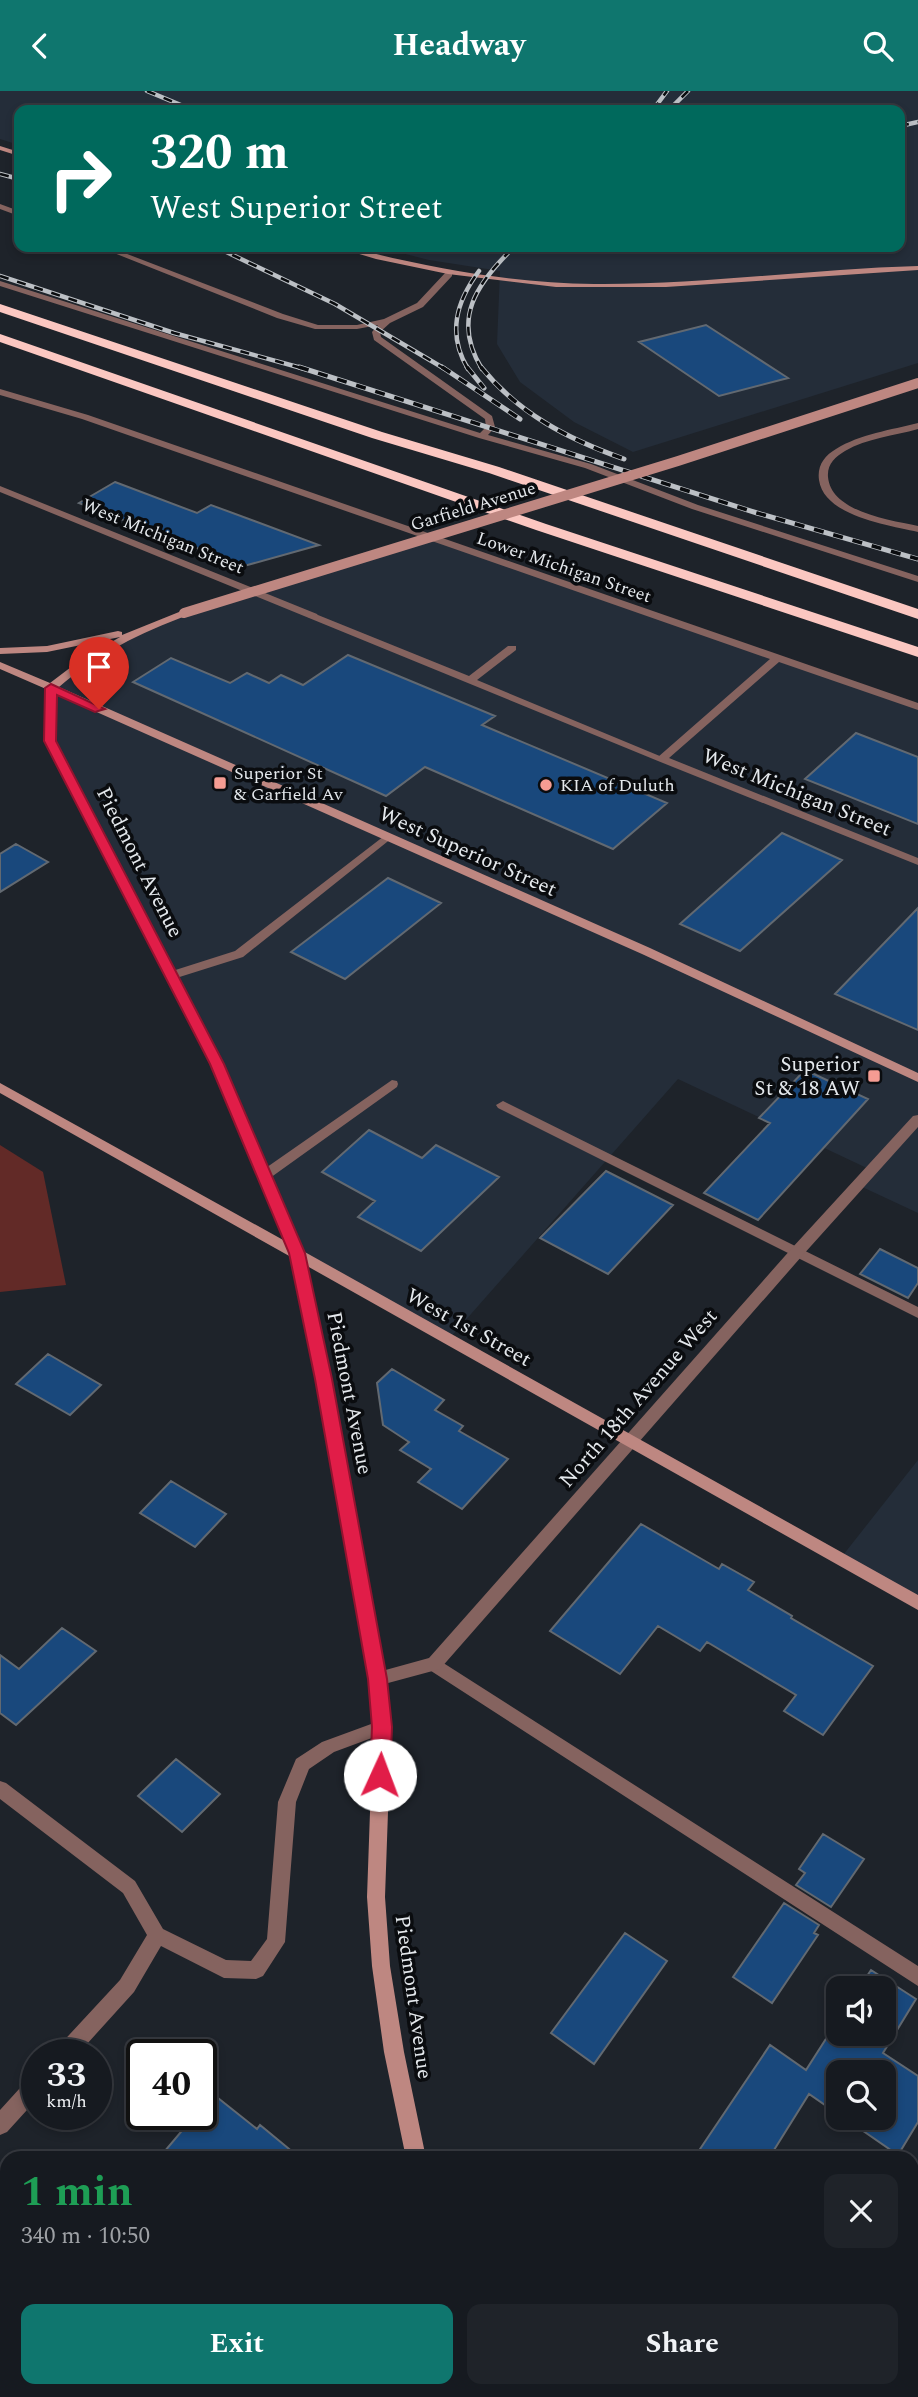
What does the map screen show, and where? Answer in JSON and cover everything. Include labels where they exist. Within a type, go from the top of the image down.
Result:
[{"type":"highway","points":[[0,308],[377,435],[494,470],[918,614]]},
{"type":"highway","points":[[0,338],[541,527],[918,652]]},
{"type":"street","points":[[116,252],[306,325],[346,327],[388,320],[420,305],[449,274]]},
{"type":"street","points":[[358,252],[449,274],[531,284],[632,286],[852,269],[918,268]]},
{"type":"street","points":[[0,283],[588,467],[695,507],[918,579]]},
{"type":"street","points":[[388,320],[376,332],[377,338],[489,418],[491,427],[482,436]]},
{"type":"street","name":"Garfield Avenue","points":[[51,688],[78,664],[109,644],[184,613],[678,461],[918,383]]},
{"type":"street","name":"Lower Michigan Street","points":[[0,392],[85,417],[918,707]]},
{"type":"street","points":[[918,426],[851,445],[831,456],[824,465],[822,483],[837,502],[850,511],[918,529]]},
{"type":"street","name":"West Michigan Street","points":[[0,489],[918,862]]},
{"type":"street","points":[[0,651],[47,649],[143,628]]},
{"type":"street","points":[[470,680],[512,648]]},
{"type":"street","points":[[662,759],[777,658]]},
{"type":"street","name":"West Superior Street","points":[[0,665],[646,951],[918,1077]]},
{"type":"street","name":"Piedmont Avenue","points":[[51,688],[50,741],[217,1064],[297,1253],[324,1379],[377,1679],[382,1727],[376,1897],[381,1966],[394,2052],[419,2151]]},
{"type":"street","points":[[170,977],[239,954],[388,836]]},
{"type":"street","points":[[265,1175],[392,1084]]},
{"type":"street","name":"West 1st Street","points":[[0,1087],[918,1603]]},
{"type":"street","points":[[503,1105],[918,1313]]},
{"type":"street","name":"North 18th Avenue West","points":[[435,1664],[797,1252],[918,1119]]},
{"type":"street","points":[[377,1679],[435,1664],[918,1977]]},
{"type":"street","points":[[0,1789],[129,1887],[157,1935],[224,1969],[256,1970],[276,1943],[287,1802],[302,1764],[328,1747],[382,1727]]},
{"type":"street","points":[[79,2039],[127,1986],[157,1935]]},
{"type":"street","points":[[0,2125],[21,2102]]},
{"type":"shaded area","points":[[0,91],[918,91],[918,363],[633,452],[574,422],[520,382],[497,344],[500,271],[429,260],[398,252],[905,252],[905,105],[14,105],[14,143],[0,139]]},
{"type":"shaded area","points":[[423,535],[918,708],[918,1213],[858,1185],[871,1170],[678,1079],[449,1339],[297,1253],[170,976],[50,741],[51,688],[143,628]]},
{"type":"shaded area","points":[[0,1145],[43,1172],[66,1285],[0,1292]]},
{"type":"shaded area","points":[[918,1460],[918,1603],[840,1559]]},
{"type":"building","points":[[706,325],[788,378],[719,396],[639,342]]},
{"type":"building","points":[[115,482],[197,513],[211,505],[319,545],[244,566],[79,503]]},
{"type":"building","points":[[348,655],[495,716],[482,725],[667,803],[613,849],[425,767],[386,796],[133,682],[171,658],[230,683],[247,673],[269,683],[281,675],[303,685]]},
{"type":"building","points":[[856,733],[918,757],[918,824],[805,779]]},
{"type":"building","points":[[782,833],[842,860],[740,951],[680,924]]},
{"type":"building","points":[[16,844],[48,862],[0,892],[0,854]]},
{"type":"building","points":[[388,878],[441,903],[345,979],[291,952]]},
{"type":"building","points":[[918,908],[918,1030],[835,994]]},
{"type":"building","points":[[805,1070],[868,1099],[758,1220],[704,1193],[770,1123],[759,1118]]},
{"type":"building","points":[[369,1130],[422,1158],[436,1145],[499,1177],[421,1251],[358,1217],[375,1201],[322,1172]]},
{"type":"building","points":[[606,1171],[673,1205],[608,1274],[540,1238]]},
{"type":"building","points":[[880,1249],[918,1268],[918,1283],[908,1298],[860,1274]]},
{"type":"building","points":[[48,1354],[101,1385],[70,1415],[16,1384]]},
{"type":"building","points":[[392,1369],[444,1400],[435,1410],[463,1426],[459,1431],[508,1459],[462,1509],[418,1482],[431,1469],[400,1450],[409,1442],[383,1425],[377,1383]]},
{"type":"building","points":[[171,1481],[226,1514],[195,1547],[140,1513]]},
{"type":"building","points":[[641,1524],[719,1569],[722,1564],[754,1582],[748,1590],[873,1666],[823,1735],[784,1711],[796,1695],[707,1642],[700,1651],[658,1626],[620,1674],[550,1631]]},
{"type":"building","points":[[62,1628],[96,1651],[16,1725],[0,1713],[0,1655],[19,1669]]},
{"type":"building","points":[[176,1759],[220,1794],[182,1832],[138,1796]]},
{"type":"building","points":[[823,1834],[864,1859],[831,1907],[796,1885],[805,1873],[799,1869]]},
{"type":"building","points":[[784,1903],[819,1925],[814,1933],[818,1935],[772,2003],[733,1977]]},
{"type":"building","points":[[625,1933],[667,1961],[594,2064],[551,2033]]},
{"type":"building","points":[[871,1970],[880,1976],[867,1976]]},
{"type":"building","points":[[896,1986],[916,1999],[896,2032]]},
{"type":"building","points":[[826,2039],[826,2046],[887,2046],[883,2053],[894,2060],[826,2060],[826,2106],[809,2094],[773,2151],[699,2151],[770,2045],[806,2070]]},
{"type":"building","points":[[896,2062],[918,2076],[918,2122],[900,2151],[892,2151],[862,2130],[896,2130]]},
{"type":"building","points":[[217,2097],[257,2129],[260,2125],[292,2151],[165,2151],[183,2130],[217,2130]]},
{"type":"railway","points":[[147,91],[181,105]]},
{"type":"railway","points":[[657,105],[667,91]]},
{"type":"railway","points":[[674,105],[688,91]]},
{"type":"railway","points":[[905,125],[918,122]]},
{"type":"railway","points":[[0,174],[14,178]]},
{"type":"railway","points":[[226,252],[335,304],[445,369]]},
{"type":"railway","points":[[481,367],[469,334],[472,303],[489,274],[509,252]]},
{"type":"railway","points":[[467,367],[458,343],[457,319],[465,294],[479,271]]},
{"type":"railway","points":[[0,276],[174,333],[305,369]]},
{"type":"railway","points":[[299,367],[757,513],[918,559]]},
{"type":"railway","points":[[467,367],[484,388]]},
{"type":"railway","points":[[481,367],[511,398],[546,423],[583,443],[624,459]]},
{"type":"railway","points":[[445,369],[520,419]]},
{"type":"place","name":"Superior St & Garfield Av","points":[[220,783]]},
{"type":"place","name":"KIA of Duluth","points":[[546,785]]},
{"type":"place","name":"Superior St & 18 AW","points":[[874,1076]]},
{"type":"route","points":[[99,709],[51,688],[50,741],[217,1064],[297,1253],[324,1379],[377,1679],[382,1727],[380,1775]]}]
